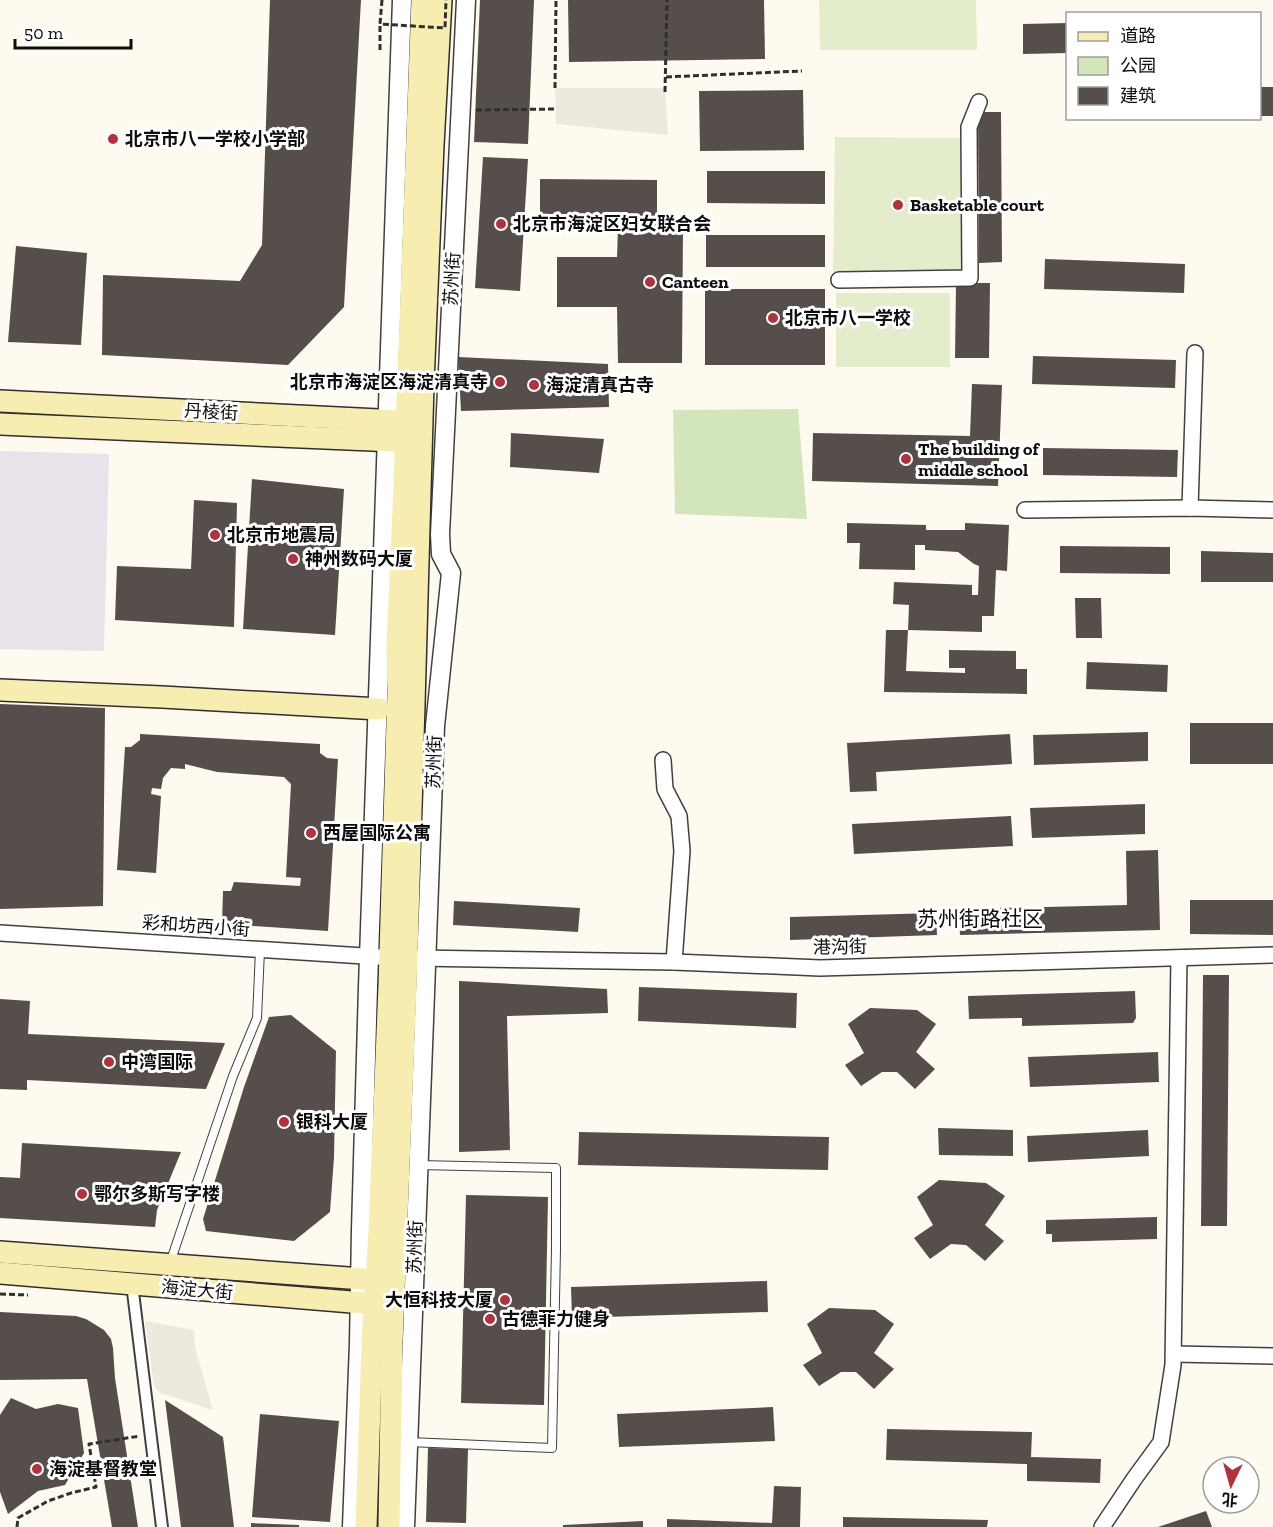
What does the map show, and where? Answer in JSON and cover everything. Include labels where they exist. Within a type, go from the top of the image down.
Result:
[{"type":"main road","name":"苏州街","points":[[377,1280],[409,1165],[398,958],[397,646],[422,0]]},
{"type":"main road","name":"苏州街","points":[[405,432],[432,157],[441,0]]},
{"type":"main road","name":"丹棱街","points":[[0,401],[405,432]]},
{"type":"main road","name":"丹棱街","points":[[0,424],[405,432]]},
{"type":"main road","points":[[0,690],[379,709]]},
{"type":"main road","name":"苏州街","points":[[366,1527],[372,1343],[398,958]]},
{"type":"main road","name":"海淀大街","points":[[0,1252],[377,1280]]},
{"type":"main road","name":"海淀大街","points":[[0,1273],[376,1304]]},
{"type":"main road","name":"苏州街","points":[[376,1304],[399,1442],[388,1527]]},
{"type":"street","name":"苏州街","points":[[398,958],[379,709],[405,432],[402,0]]},
{"type":"street","name":"苏州街","points":[[398,958],[435,726],[451,573],[441,554],[440,534],[466,0]]},
{"type":"street","points":[[839,280],[970,278],[969,128],[980,102]]},
{"type":"street","points":[[1191,508],[1195,353]]},
{"type":"street","points":[[1025,510],[1191,508],[1273,510]]},
{"type":"street","points":[[663,760],[665,789],[680,816],[682,851],[674,962]]},
{"type":"street","name":"彩和坊西小街","points":[[0,933],[398,958]]},
{"type":"street","name":"港沟街","points":[[398,958],[674,962],[820,968],[1273,955]]},
{"type":"street","points":[[1102,1527],[1161,1442],[1173,1365],[1179,958]]},
{"type":"street","name":"苏州街","points":[[405,1527],[399,1442],[409,1165]]},
{"type":"street","points":[[132,1284],[162,1527]]},
{"type":"street","name":"苏州街","points":[[352,1527],[376,1304]]},
{"type":"street","points":[[1174,1354],[1273,1356]]},
{"type":"lane","points":[[170,1264],[232,1076],[257,1018],[260,950]]},
{"type":"lane","points":[[399,1442],[552,1448],[556,1168],[409,1165]]},
{"type":"path","points":[[380,50],[381,0]]},
{"type":"path","points":[[380,24],[445,28],[446,0]]},
{"type":"path","points":[[555,88],[556,0]]},
{"type":"path","points":[[665,92],[667,0]]},
{"type":"path","points":[[666,77],[802,71]]},
{"type":"path","points":[[460,110],[555,109]]},
{"type":"path","points":[[17,1527],[18,1518],[48,1501],[96,1487],[89,1444],[150,1434]]},
{"type":"shaded area","points":[[555,88],[665,88],[668,135],[556,124]]},
{"type":"shaded area","points":[[0,451],[109,454],[104,651],[0,649]]},
{"type":"shaded area","points":[[145,1321],[194,1330],[195,1347],[213,1410],[160,1393],[154,1386]]},
{"type":"green space","points":[[819,0],[976,0],[977,50],[820,50]]},
{"type":"green space","name":"Basketable court","points":[[835,137],[962,138],[961,273],[833,272]]},
{"type":"green space","points":[[836,293],[950,293],[950,367],[836,367]]},
{"type":"green space","points":[[798,409],[807,519],[675,514],[673,410]]},
{"type":"building","points":[[270,0],[361,0],[344,307],[288,365],[102,355],[103,275],[240,281],[262,245]]},
{"type":"building","points":[[480,0],[534,0],[528,144],[474,142]]},
{"type":"building","points":[[568,0],[764,0],[765,59],[569,62]]},
{"type":"building","points":[[1066,23],[1066,53],[1023,54],[1023,24]]},
{"type":"building","points":[[1261,87],[1273,87],[1273,116],[1261,116]]},
{"type":"building","points":[[803,90],[804,150],[700,151],[699,91]]},
{"type":"building","points":[[978,112],[1001,112],[1002,262],[979,263]]},
{"type":"building","name":"北京市海淀区妇女联合会","points":[[483,157],[528,159],[520,291],[475,288]]},
{"type":"building","points":[[707,171],[825,171],[825,204],[707,203]]},
{"type":"building","points":[[540,179],[657,180],[657,228],[683,228],[682,363],[618,363],[617,307],[557,307],[557,257],[617,257],[618,228],[540,227]]},
{"type":"building","points":[[706,235],[825,235],[825,267],[706,267]]},
{"type":"building","points":[[16,246],[87,253],[81,345],[8,342]]},
{"type":"building","points":[[1045,259],[1185,264],[1184,293],[1044,289]]},
{"type":"building","points":[[956,283],[990,283],[989,358],[955,358]]},
{"type":"building","points":[[705,289],[825,289],[825,365],[705,365]]},
{"type":"building","points":[[1033,356],[1176,360],[1175,388],[1032,384]]},
{"type":"building","name":"海淀清真古寺","points":[[458,357],[608,364],[609,407],[461,411]]},
{"type":"building","name":"The building of middle school","points":[[972,384],[1002,385],[998,486],[812,481],[813,433],[970,436]]},
{"type":"building","points":[[511,433],[604,439],[599,473],[510,467]]},
{"type":"building","points":[[1043,448],[1178,450],[1177,477],[1043,475]]},
{"type":"building","name":"神州数码大厦","points":[[252,479],[344,489],[335,635],[243,629]]},
{"type":"building","name":"北京市地震局","points":[[194,500],[237,503],[234,627],[115,620],[117,566],[191,569]]},
{"type":"building","points":[[847,523],[926,525],[926,530],[965,530],[965,523],[1009,525],[1007,571],[996,570],[994,616],[982,616],[982,632],[908,630],[909,605],[893,604],[894,582],[972,585],[972,595],[978,595],[979,566],[958,552],[925,550],[925,545],[915,545],[915,570],[859,569],[860,543],[847,543]]},
{"type":"building","points":[[1060,546],[1170,547],[1170,574],[1060,573]]},
{"type":"building","points":[[1201,551],[1273,553],[1273,582],[1201,582]]},
{"type":"building","points":[[1075,598],[1101,598],[1102,638],[1076,638]]},
{"type":"building","points":[[886,630],[908,630],[906,671],[965,673],[965,668],[949,668],[949,650],[1016,651],[1016,669],[1027,669],[1027,694],[884,692]]},
{"type":"building","points":[[1087,662],[1168,665],[1167,692],[1086,689]]},
{"type":"building","points":[[0,704],[105,708],[103,906],[0,909]]},
{"type":"building","points":[[1190,723],[1273,723],[1273,764],[1190,764]]},
{"type":"building","points":[[1148,732],[1148,761],[1034,765],[1033,735]]},
{"type":"building","name":"西屋国际公寓","points":[[140,734],[320,744],[320,753],[327,758],[338,759],[328,931],[222,924],[223,891],[231,891],[234,882],[300,886],[301,878],[286,877],[291,784],[284,777],[217,772],[185,764],[185,769],[171,768],[163,778],[161,789],[152,788],[151,794],[161,796],[156,873],[117,870],[125,747],[131,747],[140,740]]},
{"type":"building","points":[[1010,734],[1012,764],[876,772],[877,791],[850,792],[847,743]]},
{"type":"building","points":[[1145,804],[1145,834],[1032,838],[1030,808]]},
{"type":"building","points":[[1011,816],[1013,846],[854,854],[852,824]]},
{"type":"building","points":[[1158,850],[1160,930],[960,935],[959,909],[1127,905],[1126,851]]},
{"type":"building","points":[[1190,900],[1273,900],[1273,935],[1190,934]]},
{"type":"building","points":[[454,901],[580,908],[578,932],[453,925]]},
{"type":"building","points":[[936,913],[937,935],[790,940],[790,917]]},
{"type":"building","points":[[1203,975],[1229,975],[1227,1226],[1201,1226]]},
{"type":"building","points":[[459,981],[607,989],[608,1013],[507,1016],[510,1150],[459,1152]]},
{"type":"building","points":[[639,987],[797,993],[796,1028],[638,1021]]},
{"type":"building","points":[[1135,991],[1136,1018],[1133,1023],[1022,1026],[1022,1018],[969,1019],[968,996]]},
{"type":"building","name":"中湾国际","points":[[0,999],[30,1001],[28,1034],[225,1043],[206,1089],[27,1080],[27,1090],[0,1089]]},
{"type":"building","points":[[870,1008],[917,1010],[936,1024],[916,1052],[935,1069],[915,1089],[897,1072],[882,1072],[861,1086],[845,1065],[864,1053],[848,1024]]},
{"type":"building","name":"银科大厦","points":[[291,1015],[336,1051],[334,1157],[330,1212],[294,1241],[206,1231],[203,1219],[244,1087],[269,1017]]},
{"type":"building","points":[[1158,1052],[1159,1082],[1030,1087],[1028,1057]]},
{"type":"building","points":[[938,1128],[1013,1130],[1013,1156],[939,1155]]},
{"type":"building","points":[[1148,1130],[1149,1156],[1028,1162],[1027,1136]]},
{"type":"building","points":[[579,1132],[829,1137],[828,1170],[578,1165]]},
{"type":"building","name":"鄂尔多斯写字楼","points":[[22,1143],[181,1152],[157,1210],[155,1227],[0,1218],[0,1177],[20,1178]]},
{"type":"building","points":[[939,1180],[986,1183],[1005,1196],[985,1225],[1004,1241],[985,1261],[966,1245],[951,1244],[930,1259],[914,1238],[933,1225],[917,1197]]},
{"type":"building","name":"大恒科技大厦","points":[[466,1195],[548,1197],[544,1405],[461,1403]]},
{"type":"building","points":[[1157,1217],[1157,1239],[1052,1242],[1052,1234],[1046,1234],[1046,1220]]},
{"type":"building","points":[[767,1281],[768,1312],[572,1318],[571,1287]]},
{"type":"building","points":[[829,1308],[875,1310],[894,1324],[874,1353],[894,1369],[874,1389],[856,1372],[841,1372],[819,1386],[803,1365],[822,1353],[807,1324]]},
{"type":"building","points":[[0,1312],[76,1316],[104,1330],[111,1339],[138,1527],[112,1527],[87,1379],[0,1380]]},
{"type":"building","name":"海淀基督教堂","points":[[11,1398],[36,1409],[58,1404],[78,1408],[84,1453],[65,1485],[38,1491],[8,1514],[0,1492],[0,1415]]},
{"type":"building","points":[[165,1400],[223,1437],[234,1527],[181,1527]]},
{"type":"building","points":[[773,1407],[775,1441],[619,1447],[617,1414]]},
{"type":"building","points":[[260,1414],[339,1421],[330,1522],[252,1517]]},
{"type":"building","points":[[887,1429],[1032,1432],[1031,1457],[1101,1459],[1100,1483],[1027,1481],[1027,1464],[886,1460]]},
{"type":"building","points":[[428,1448],[468,1449],[466,1523],[426,1522]]},
{"type":"building","points":[[774,1486],[801,1487],[800,1527],[667,1527],[667,1519],[772,1523]]},
{"type":"building","points":[[1201,1513],[1201,1515],[1208,1515],[1212,1527],[1158,1527]]},
{"type":"building","points":[[843,1517],[988,1520],[987,1527],[843,1527]]},
{"type":"building","points":[[643,1521],[643,1527],[563,1527],[563,1525]]},
{"type":"building","points":[[251,1523],[299,1525],[299,1527],[251,1527]]},
{"type":"place","name":"北京市八一学校小学部","points":[[113,139]]},
{"type":"place","name":"Basketable court","points":[[898,205]]},
{"type":"place","name":"北京市海淀区妇女联合会","points":[[501,224]]},
{"type":"place","name":"Canteen","points":[[650,282]]},
{"type":"place","name":"北京市八一学校","points":[[773,318]]},
{"type":"place","name":"北京市海淀区海淀清真寺","points":[[500,382]]},
{"type":"place","name":"海淀清真古寺","points":[[534,385]]},
{"type":"place","name":"The building of middle school","points":[[906,459]]},
{"type":"place","name":"北京市地震局","points":[[215,535]]},
{"type":"place","name":"神州数码大厦","points":[[293,559]]},
{"type":"place","name":"西屋国际公寓","points":[[311,833]]},
{"type":"place","name":"中湾国际","points":[[109,1062]]},
{"type":"place","name":"银科大厦","points":[[284,1122]]},
{"type":"place","name":"鄂尔多斯写字楼","points":[[82,1194]]},
{"type":"place","name":"大恒科技大厦","points":[[505,1300]]},
{"type":"place","name":"古德菲力健身","points":[[490,1319]]},
{"type":"place","name":"海淀基督教堂","points":[[37,1469]]},
{"type":"district","name":"苏州街路社区","points":[[980,919]]}]
